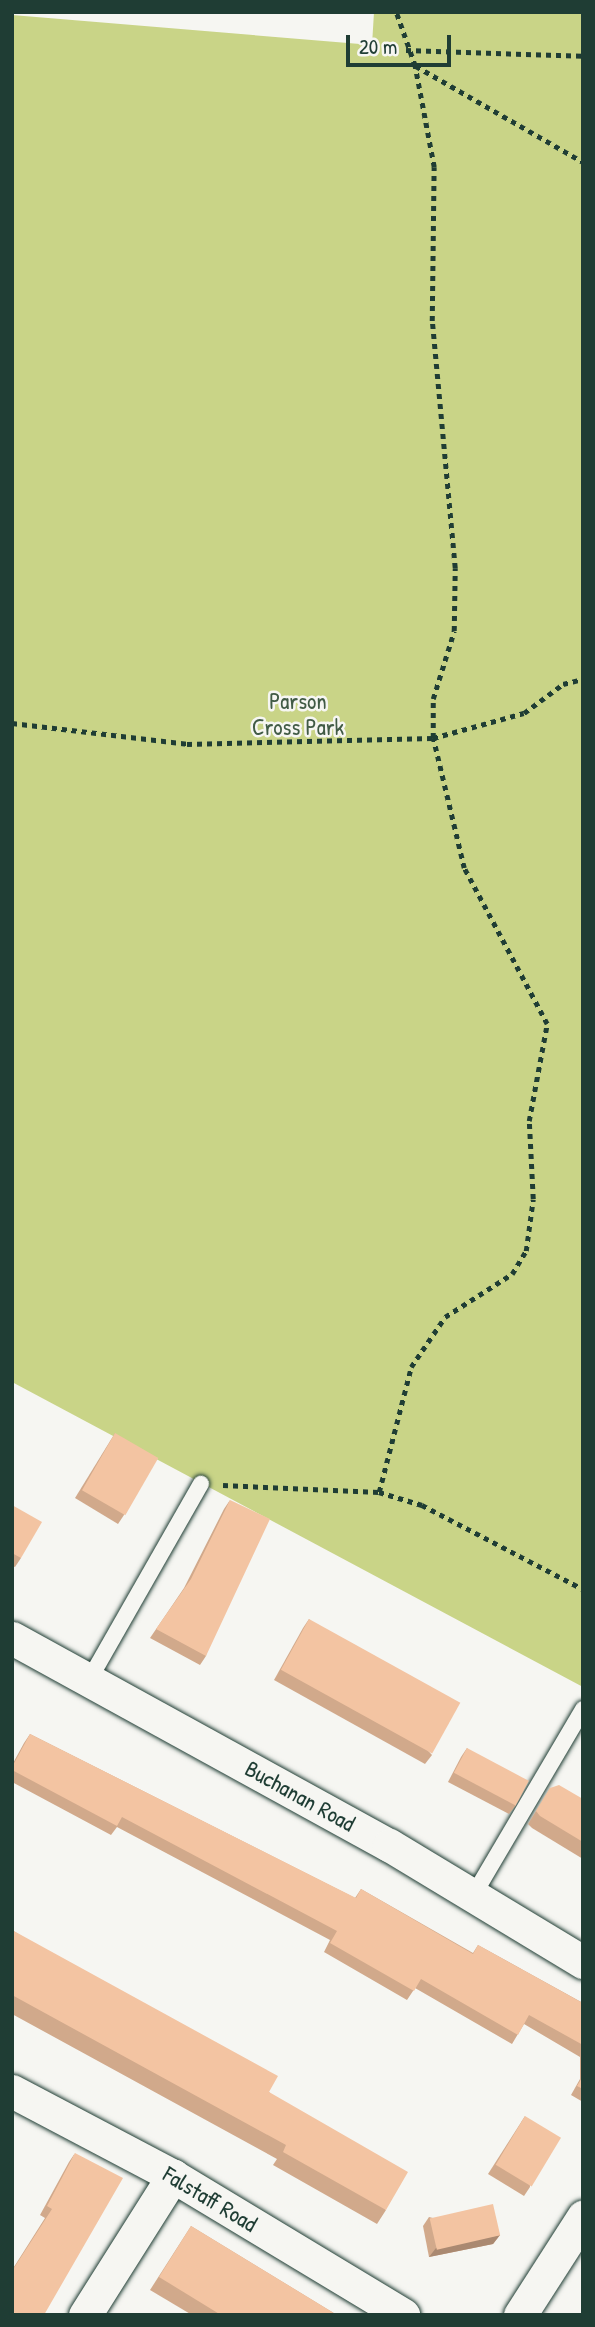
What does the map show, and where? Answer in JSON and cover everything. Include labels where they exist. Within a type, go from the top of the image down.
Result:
[{"type":"street","name":"Buchanan Road","points":[[12,1638],[473,1896],[583,1962]]},
{"type":"street","name":"Falstaff Road","points":[[12,2091],[173,2176],[403,2315]]},
{"type":"street","points":[[85,2315],[173,2176]]},
{"type":"street","points":[[520,2315],[583,2217]]},
{"type":"lane","points":[[89,1680],[201,1484]]},
{"type":"lane","points":[[473,1896],[583,1709]]},
{"type":"path","points":[[379,1492],[411,1367],[445,1317],[512,1274],[526,1251],[533,1199],[529,1121],[547,1024],[464,868],[433,738],[433,699],[454,631],[455,568],[432,321],[435,167],[415,65],[405,50],[396,12]]},
{"type":"path","points":[[405,50],[583,56]]},
{"type":"path","points":[[415,65],[583,162]]},
{"type":"path","points":[[12,723],[187,744],[433,738],[524,713],[563,684],[583,678]]},
{"type":"path","points":[[201,1484],[379,1492],[422,1505],[583,1589]]},
{"type":"green space","name":"Parson Cross Park","points":[[374,12],[583,12],[583,1687],[12,1382],[12,15],[372,45]]},
{"type":"building","points":[[115,1433],[158,1458],[125,1515],[82,1490]]},
{"type":"building","points":[[230,1500],[270,1519],[206,1656],[156,1629],[191,1579]]},
{"type":"building","points":[[12,1505],[42,1522],[21,1558],[12,1553]]},
{"type":"building","points":[[309,1619],[460,1703],[432,1754],[281,1670]]},
{"type":"building","points":[[30,1734],[356,1898],[361,1889],[473,1954],[478,1945],[583,2003],[583,2045],[529,2015],[518,2035],[421,1979],[414,1991],[330,1943],[337,1931],[122,1817],[117,1826],[12,1770]]},
{"type":"building","points":[[467,1748],[529,1781],[516,1806],[454,1773]]},
{"type":"building","points":[[559,1785],[583,1799],[583,1842],[536,1811],[550,1788]]},
{"type":"building","points":[[12,1930],[278,2076],[269,2092],[408,2172],[386,2210],[283,2152],[286,2145],[12,1995]]},
{"type":"building","points":[[583,2076],[583,2089],[577,2086]]},
{"type":"building","points":[[525,2116],[561,2138],[532,2186],[496,2165]]},
{"type":"building","points":[[75,2153],[123,2178],[44,2315],[12,2315],[12,2271],[52,2209],[47,2206]]},
{"type":"building","points":[[493,2204],[500,2235],[437,2250],[430,2219]]},
{"type":"building","points":[[191,2226],[337,2315],[221,2315],[159,2277]]}]
